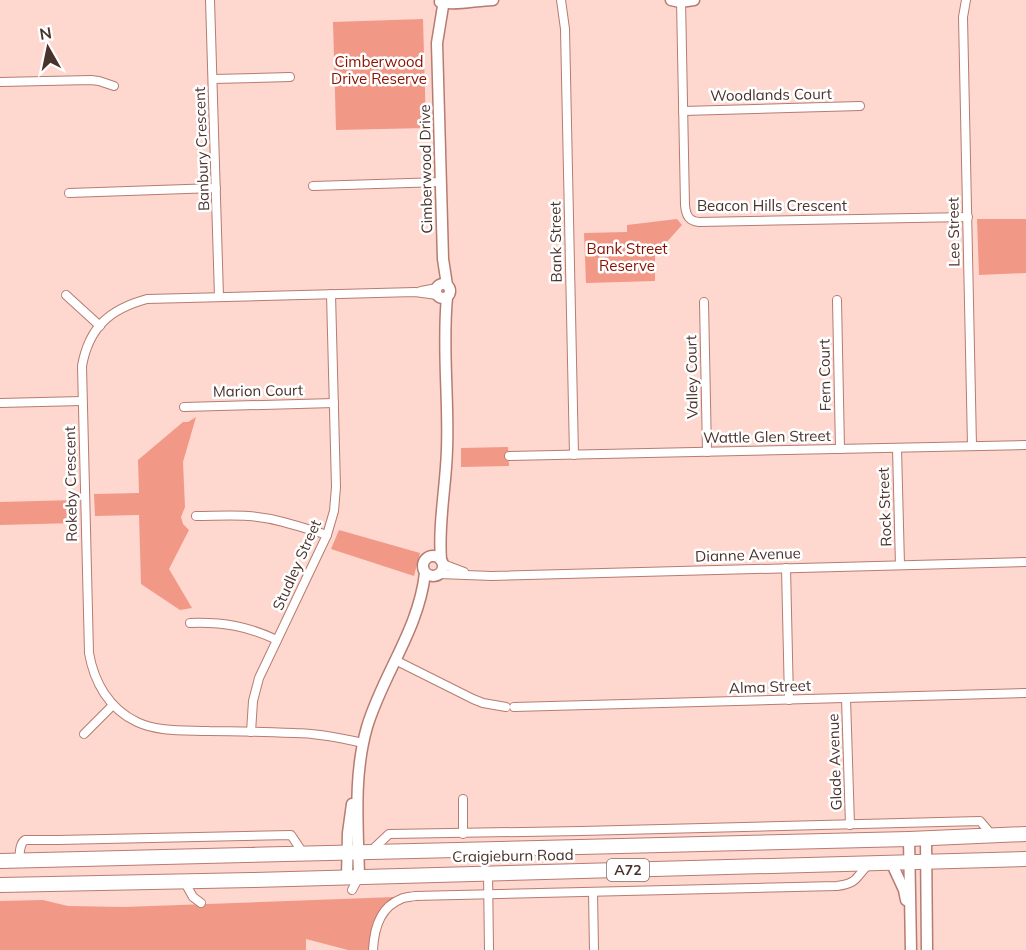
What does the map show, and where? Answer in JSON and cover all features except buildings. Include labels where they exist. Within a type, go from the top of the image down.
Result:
[{"type":"main road","name":"Craigieburn Road","points":[[0,861],[909,839],[1026,834]]},
{"type":"main road","name":"Craigieburn Road","points":[[0,885],[1026,860]]},
{"type":"street","name":"Banbury Crescent","points":[[210,0],[219,297]]},
{"type":"street","points":[[441,1],[454,4],[474,0],[493,0]]},
{"type":"street","name":"Bank Street","points":[[561,0],[565,29],[574,455]]},
{"type":"street","name":"Bank Street","points":[[565,29],[567,0]]},
{"type":"street","points":[[677,1],[694,0]]},
{"type":"street","name":"Lee Street","points":[[960,0],[963,17],[972,446]]},
{"type":"street","name":"Lee Street","points":[[963,17],[966,0]]},
{"type":"street","name":"Cimberwood Drive","points":[[440,569],[440,526],[447,447],[445,321],[441,291],[443,259],[438,43],[434,19],[441,1]]},
{"type":"street","name":"Beacon Hills Crescent","points":[[677,1],[685,206],[686,215],[691,220],[711,222],[968,217]]},
{"type":"street","points":[[213,79],[290,77]]},
{"type":"street","points":[[0,82],[91,80],[114,86]]},
{"type":"street","name":"Woodlands Court","points":[[683,111],[860,106]]},
{"type":"street","points":[[313,186],[441,182]]},
{"type":"street","points":[[69,193],[216,188]]},
{"type":"street","name":"Rokeby Crescent","points":[[363,743],[314,734],[154,727],[136,722],[113,705],[105,695],[96,680],[89,653],[82,400],[84,356],[90,341],[109,316],[119,309],[147,299],[441,291]]},
{"type":"street","name":"Studley Street","points":[[251,732],[259,678],[327,535],[334,511],[331,294]]},
{"type":"street","points":[[66,295],[100,326]]},
{"type":"street","name":"Fern Court","points":[[837,300],[840,449]]},
{"type":"street","name":"Valley Court","points":[[704,302],[707,452]]},
{"type":"street","points":[[0,403],[82,400]]},
{"type":"street","name":"Marion Court","points":[[183,407],[334,403]]},
{"type":"street","name":"Wattle Glen Street","points":[[509,456],[1026,445]]},
{"type":"street","name":"Rock Street","points":[[897,448],[900,565]]},
{"type":"street","points":[[196,516],[258,518],[284,522],[327,535]]},
{"type":"street","name":"Cimberwood Drive","points":[[426,558],[440,526]]},
{"type":"street","points":[[421,600],[425,573],[422,564],[429,556],[435,556],[440,569]]},
{"type":"street","name":"Dianne Avenue","points":[[440,569],[492,576],[1026,562]]},
{"type":"street","points":[[786,568],[789,700]]},
{"type":"street","points":[[425,573],[431,576],[440,569]]},
{"type":"street","points":[[353,877],[359,851],[357,783],[363,743],[372,712],[421,600],[440,569]]},
{"type":"street","points":[[190,623],[235,625],[277,640]]},
{"type":"street","name":"Alma Street","points":[[395,660],[473,699],[510,707],[1026,693]]},
{"type":"street","name":"Glade Avenue","points":[[846,698],[850,825]]},
{"type":"street","points":[[84,734],[113,705]]},
{"type":"street","points":[[462,834],[463,799]]},
{"type":"street","name":"Craigieburn Road","points":[[359,851],[389,834],[980,822],[992,836]]},
{"type":"street","points":[[616,831],[636,846]]},
{"type":"street","points":[[20,860],[21,846],[25,840],[291,835],[303,853]]},
{"type":"street","points":[[927,838],[927,950]]},
{"type":"street","points":[[909,839],[911,950]]},
{"type":"street","points":[[374,950],[375,930],[380,917],[401,899],[415,896],[837,886],[848,885],[855,881],[869,864]]},
{"type":"street","points":[[892,864],[904,890],[910,923]]},
{"type":"street","points":[[488,873],[489,950]]},
{"type":"street","points":[[184,882],[193,897],[201,903]]},
{"type":"street","points":[[593,892],[594,950]]},
{"type":"street","points":[[910,923],[927,923]]},
{"type":"green space","name":"Cimberwood Drive Reserve","points":[[423,19],[426,128],[336,130],[333,22]]},
{"type":"green space","name":"Bank Street Reserve","points":[[677,219],[682,225],[655,255],[655,281],[586,283],[584,233],[627,232],[627,225]]},
{"type":"green space","points":[[977,219],[1026,219],[1026,273],[979,275]]},
{"type":"green space","points":[[196,417],[183,462],[185,507],[181,517],[183,524],[189,530],[169,569],[192,608],[180,610],[141,584],[139,515],[95,516],[94,494],[139,493],[138,460],[183,422]]},
{"type":"green space","points":[[508,447],[509,466],[461,467],[461,448]]},
{"type":"green space","points":[[75,500],[76,523],[0,525],[0,502]]},
{"type":"green space","points":[[339,530],[420,553],[414,576],[331,549]]},
{"type":"green space","points":[[395,897],[378,914],[372,926],[370,950],[348,950],[306,939],[306,950],[0,950],[0,901],[43,900],[68,906],[124,907]]}]
